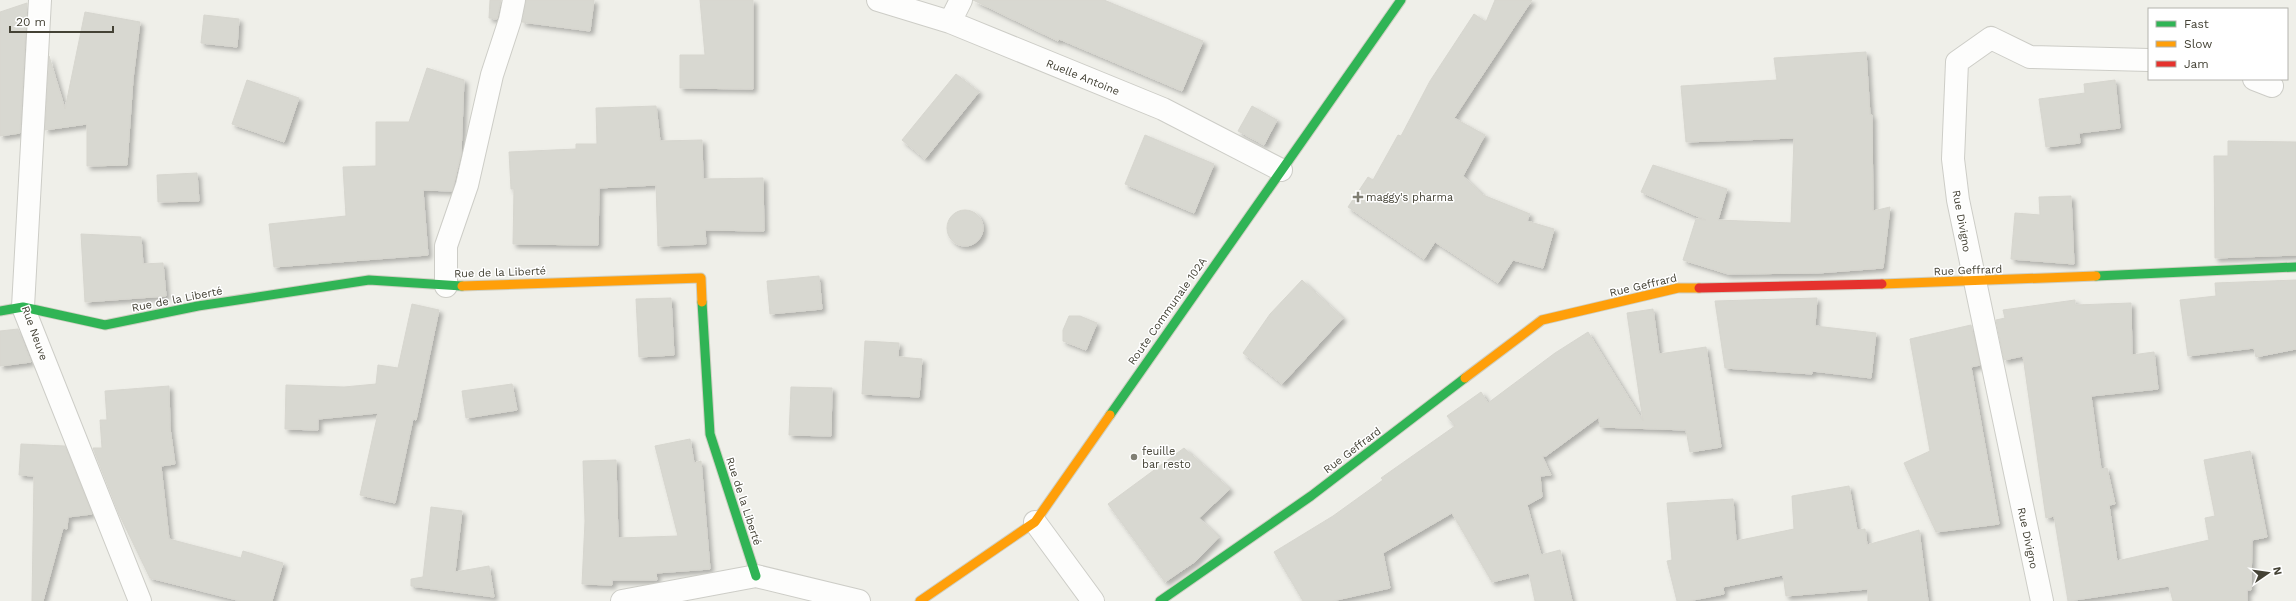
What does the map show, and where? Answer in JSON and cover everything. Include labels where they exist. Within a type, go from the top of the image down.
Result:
[{"type":"street","name":"Rue Neuve","points":[[40,0],[23,306],[140,601]]},
{"type":"street","points":[[446,286],[446,246],[467,185],[492,76],[510,20],[514,0]]},
{"type":"street","name":"Ruelle Antoine","points":[[878,0],[950,22],[1163,109],[1281,170]]},
{"type":"street","points":[[950,22],[960,0]]},
{"type":"street","name":"Route Communale 102A","points":[[920,601],[1035,522],[1401,0]]},
{"type":"street","name":"Rue Divigno","points":[[2042,601],[1958,200],[1953,159],[1957,62],[1991,38],[2030,57],[2148,60]]},
{"type":"street","name":"Rue Geffrard","points":[[1160,601],[1311,496],[1542,320],[1678,288],[1974,282],[2296,267]]},
{"type":"street","name":"Rue de la Liberté","points":[[0,311],[23,306],[105,325],[198,306],[369,280],[446,286],[701,278],[710,434],[756,576]]},
{"type":"street","points":[[1035,522],[1093,601]]},
{"type":"street","points":[[622,601],[756,576],[859,601]]},
{"type":"building","points":[[490,0],[501,0],[497,19],[489,18]]},
{"type":"building","points":[[526,0],[594,0],[590,31],[522,22]]},
{"type":"building","points":[[700,0],[753,0],[753,89],[680,88],[680,55],[705,55]]},
{"type":"building","points":[[973,0],[1104,0],[1203,41],[1182,91],[1059,39],[1058,41]]},
{"type":"building","points":[[1495,0],[1532,0],[1454,118],[1485,135],[1463,176],[1483,195],[1530,214],[1527,221],[1554,229],[1543,268],[1513,260],[1498,283],[1435,242],[1424,259],[1348,207],[1368,177],[1373,180],[1398,135],[1401,136],[1430,81],[1474,14],[1486,22]]},
{"type":"building","points":[[27,3],[20,133],[0,136],[0,12]]},
{"type":"building","points":[[85,12],[140,22],[133,79],[127,165],[87,166],[87,124],[45,130],[49,56],[65,109]]},
{"type":"building","points":[[204,15],[239,19],[237,47],[201,43]]},
{"type":"building","points":[[1866,52],[1870,115],[1872,115],[1873,211],[1890,207],[1883,268],[1818,273],[1728,274],[1683,260],[1696,219],[1706,220],[1641,192],[1653,165],[1727,189],[1718,220],[1791,223],[1794,138],[1686,142],[1681,86],[1777,80],[1774,58]]},
{"type":"building","points":[[427,68],[464,80],[461,154],[452,191],[423,190],[428,255],[274,267],[269,224],[346,216],[343,167],[376,166],[376,122],[409,122]]},
{"type":"building","points":[[956,74],[979,92],[925,159],[902,140]]},
{"type":"building","points":[[247,80],[299,98],[284,142],[232,124]]},
{"type":"building","points":[[2115,80],[2120,128],[2079,133],[2080,143],[2046,147],[2039,99],[2085,93],[2084,84]]},
{"type":"building","points":[[656,106],[660,141],[702,140],[703,179],[763,178],[764,231],[705,230],[706,244],[658,246],[656,185],[599,188],[598,245],[513,244],[514,189],[511,189],[509,152],[576,149],[576,144],[597,144],[596,108]]},
{"type":"building","points":[[1252,106],[1277,120],[1264,145],[1238,131]]},
{"type":"building","points":[[1145,135],[1214,164],[1194,213],[1125,184]]},
{"type":"building","points":[[2228,141],[2296,142],[2296,255],[2215,258],[2214,156],[2228,156]]},
{"type":"building","points":[[197,173],[199,201],[158,202],[157,175]]},
{"type":"building","points":[[2071,196],[2074,264],[2011,259],[2015,213],[2040,215],[2039,197]]},
{"type":"building","points":[[969,210],[978,215],[982,221],[982,235],[978,241],[969,246],[961,246],[952,241],[948,235],[947,224],[952,215],[958,211]]},
{"type":"building","points":[[81,234],[141,237],[143,264],[163,263],[166,296],[85,302]]},
{"type":"building","points":[[819,276],[822,309],[770,314],[767,281]]},
{"type":"building","points":[[1302,280],[1343,318],[1282,384],[1243,353],[1270,314]]},
{"type":"building","points":[[2296,280],[2296,349],[2256,357],[2254,348],[2188,356],[2180,300],[2216,296],[2215,283]]},
{"type":"building","points":[[671,298],[674,355],[639,357],[636,299]]},
{"type":"building","points":[[1817,298],[1815,326],[1876,333],[1871,378],[1812,371],[1812,374],[1725,368],[1715,301]]},
{"type":"building","points":[[2075,300],[2075,305],[2131,303],[2132,355],[2154,352],[2158,389],[2091,396],[2101,469],[2107,468],[2115,504],[2109,505],[2117,561],[2209,540],[2205,518],[2215,516],[2204,460],[2250,451],[2267,537],[2252,540],[2251,590],[2247,590],[2247,601],[2173,601],[2169,586],[2068,601],[2054,516],[2046,518],[2023,356],[2004,360],[1996,320],[2005,318],[2003,310]]},
{"type":"building","points":[[412,304],[439,310],[416,420],[413,419],[395,503],[360,495],[378,413],[318,419],[318,430],[285,429],[286,385],[344,387],[376,384],[378,365],[398,368]]},
{"type":"building","points":[[1653,309],[1659,354],[1706,347],[1721,447],[1690,452],[1686,430],[1600,427],[1599,417],[1546,456],[1542,456],[1551,475],[1540,476],[1542,497],[1527,505],[1541,555],[1560,550],[1572,601],[1535,601],[1529,573],[1492,582],[1452,513],[1383,553],[1390,588],[1332,601],[1303,601],[1274,552],[1333,516],[1383,480],[1381,478],[1455,426],[1447,416],[1481,392],[1488,403],[1555,353],[1588,332],[1643,421],[1627,313]]},
{"type":"building","points":[[1069,316],[1080,316],[1097,323],[1086,350],[1063,341],[1063,330]]},
{"type":"building","points":[[1971,325],[1980,365],[1971,367],[1999,524],[1936,532],[1904,463],[1930,451],[1910,339]]},
{"type":"building","points":[[18,329],[31,362],[0,366],[0,331]]},
{"type":"building","points":[[865,341],[899,343],[898,357],[922,359],[919,397],[862,394]]},
{"type":"building","points":[[512,384],[517,410],[466,418],[462,391]]},
{"type":"building","points":[[169,386],[170,428],[175,464],[161,466],[169,539],[241,558],[243,551],[283,563],[272,601],[241,601],[150,578],[119,514],[93,448],[102,448],[100,420],[107,420],[105,391]]},
{"type":"building","points":[[791,387],[832,388],[831,436],[789,435]]},
{"type":"building","points":[[690,439],[694,463],[701,461],[710,569],[656,573],[657,580],[612,580],[612,585],[582,584],[585,521],[583,461],[616,460],[618,538],[678,536],[655,446]]},
{"type":"building","points":[[21,444],[65,446],[92,514],[68,517],[67,529],[63,528],[43,601],[32,601],[34,476],[19,475]]},
{"type":"building","points":[[1184,448],[1230,489],[1199,518],[1219,537],[1196,561],[1165,582],[1108,504]]},
{"type":"building","points":[[1849,486],[1857,530],[1865,529],[1867,545],[1919,530],[1928,601],[1868,601],[1868,589],[1786,596],[1783,575],[1723,587],[1724,594],[1688,601],[1677,601],[1667,561],[1672,560],[1667,503],[1733,499],[1736,541],[1794,529],[1792,496]]},
{"type":"building","points":[[431,507],[462,511],[455,572],[489,566],[494,597],[411,586],[411,579],[423,577]]},
{"type":"traffic: fast","points":[[1110,415],[1401,0]]},
{"type":"traffic: fast","points":[[2096,276],[2296,267]]},
{"type":"traffic: fast","points":[[0,311],[23,307],[105,325],[198,306],[369,280],[462,286]]},
{"type":"traffic: fast","points":[[702,302],[710,434],[756,576]]},
{"type":"traffic: fast","points":[[1160,601],[1311,496],[1465,378]]},
{"type":"traffic: slow","points":[[1882,284],[2096,276]]},
{"type":"traffic: slow","points":[[462,286],[701,278],[702,302]]},
{"type":"traffic: slow","points":[[1465,378],[1542,320],[1678,288],[1699,288]]},
{"type":"traffic: slow","points":[[920,601],[1035,522],[1110,415]]},
{"type":"traffic: jam","points":[[1699,288],[1882,284]]},
{"type":"place","name":"maggy's pharma","points":[[1358,197]]},
{"type":"place","name":"feuille bar resto","points":[[1134,457]]}]
